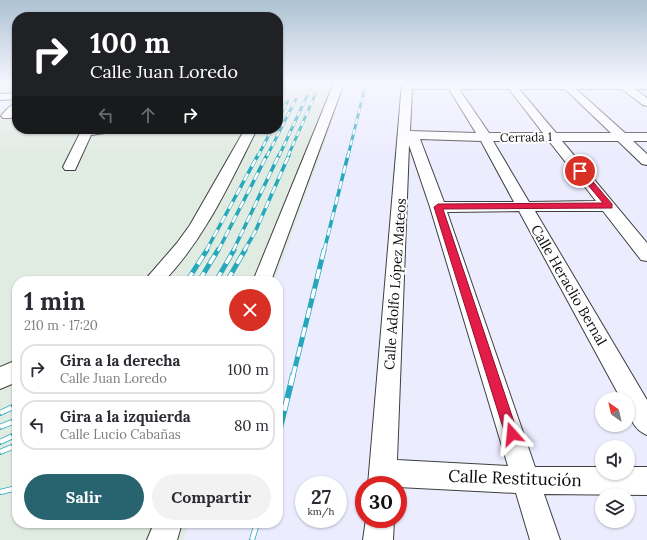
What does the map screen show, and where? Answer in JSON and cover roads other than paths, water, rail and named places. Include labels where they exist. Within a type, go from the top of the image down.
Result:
[{"type":"street","points":[[264,276],[329,108]]},
{"type":"street","name":"Calle Adolfo López Mateos","points":[[383,476],[408,135],[407,108]]},
{"type":"street","name":"Calle Heraclio Bernal","points":[[467,108],[485,137],[647,423]]},
{"type":"street","points":[[530,108],[647,255]]},
{"type":"street","points":[[592,108],[647,161]]},
{"type":"street","points":[[7,116],[12,111]]},
{"type":"street","points":[[70,168],[86,134]]},
{"type":"street","points":[[158,276],[166,269],[196,229],[248,134]]},
{"type":"street","points":[[408,135],[438,207],[545,540]]},
{"type":"street","name":"Cerrada 1","points":[[408,135],[485,137],[647,137]]},
{"type":"street","points":[[438,207],[525,208],[609,206]]},
{"type":"street","points":[[0,378],[12,373]]},
{"type":"street","name":"Calle Restitución","points":[[407,479],[647,481]]},
{"type":"street","points":[[162,540],[166,528]]},
{"type":"street","points":[[378,540],[379,528]]},
{"type":"railway","points":[[283,125],[291,108]]},
{"type":"railway","points":[[279,156],[301,108]]},
{"type":"railway","points":[[288,156],[309,108]]},
{"type":"railway","points":[[348,156],[360,108]]},
{"type":"railway","points":[[258,156],[269,134]]},
{"type":"railway","points":[[267,156],[278,134]]},
{"type":"railway","points":[[206,251],[258,155]]},
{"type":"railway","points":[[218,251],[267,155]]},
{"type":"railway","points":[[233,251],[279,155]]},
{"type":"railway","points":[[244,251],[255,232],[289,155]]},
{"type":"railway","points":[[324,251],[348,155]]},
{"type":"railway","points":[[190,276],[207,250]]},
{"type":"railway","points":[[202,276],[218,250]]},
{"type":"railway","points":[[219,276],[234,250]]},
{"type":"railway","points":[[230,276],[245,250]]},
{"type":"railway","points":[[293,376],[324,250]]},
{"type":"railway","points":[[283,416],[293,375]]},
{"type":"railway","points":[[0,413],[12,407]]},
{"type":"railway","points":[[0,427],[12,422]]},
{"type":"railway","points":[[0,442],[12,436]]},
{"type":"railway","points":[[0,452],[12,447]]},
{"type":"railway","points":[[0,492],[12,489]]},
{"type":"railway","points":[[252,540],[256,528]]}]
